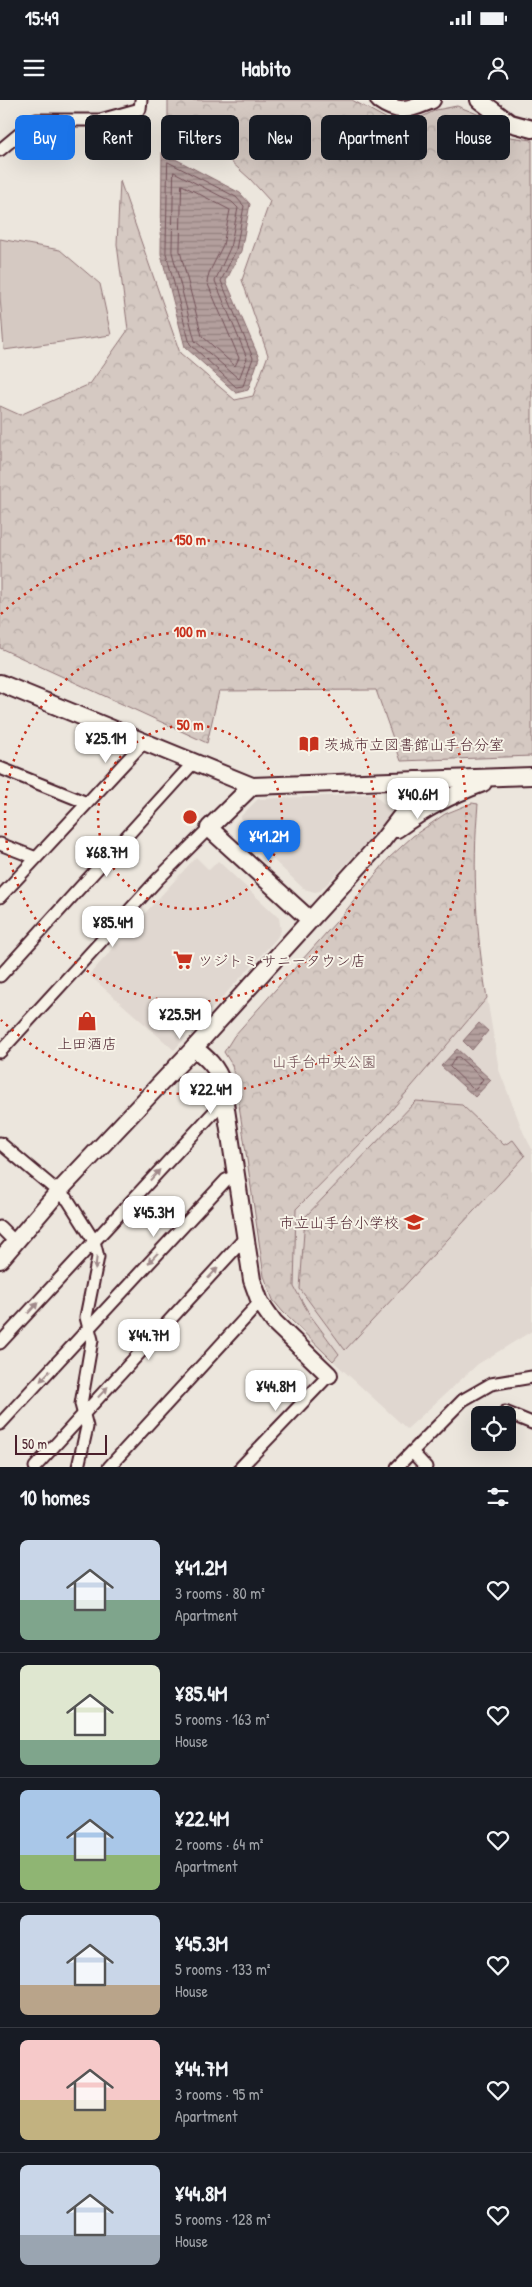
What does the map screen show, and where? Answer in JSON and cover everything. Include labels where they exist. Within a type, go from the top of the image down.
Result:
[{"type":"street","points":[[0,150],[36,120],[100,120],[140,109],[141,100]]},
{"type":"street","points":[[379,100],[400,110],[410,110],[432,100]]},
{"type":"street","points":[[479,100],[510,123],[532,128]]},
{"type":"street","points":[[0,683],[252,786],[532,776]]},
{"type":"street","points":[[0,897],[144,742]]},
{"type":"street","points":[[0,976],[194,762]]},
{"type":"street","points":[[0,768],[86,803]]},
{"type":"street","points":[[382,841],[421,812],[453,794],[498,778]]},
{"type":"street","points":[[0,1260],[59,1191],[194,1048],[309,919],[382,841],[411,803],[417,780]]},
{"type":"street","points":[[0,1052],[158,880],[252,786]]},
{"type":"street","points":[[209,828],[309,919]]},
{"type":"street","points":[[0,844],[36,858]]},
{"type":"street","points":[[194,1048],[206,1057],[218,1071],[225,1100],[252,1280],[260,1302],[274,1322],[329,1374],[241,1467]]},
{"type":"street","points":[[0,1343],[225,1100]]},
{"type":"street","points":[[0,1143],[68,1200],[94,1241],[98,1257],[86,1317],[92,1340],[80,1404],[87,1427],[78,1467]]},
{"type":"street","points":[[0,1424],[226,1180],[236,1175]]},
{"type":"street","points":[[0,1227],[16,1243]]},
{"type":"street","points":[[34,1467],[245,1238]]},
{"type":"street","points":[[109,1467],[260,1302]]},
{"type":"street","points":[[397,1467],[463,1400],[491,1384],[532,1377]]},
{"type":"street","points":[[516,1416],[532,1423]]},
{"type":"street","points":[[412,1452],[426,1467]]},
{"type":"shaded area","points":[[374,794],[391,811],[384,825],[320,891],[315,892],[304,889],[240,828],[241,816],[258,799]]},
{"type":"shaded area","points":[[196,857],[209,870],[218,861],[279,918],[281,931],[276,939],[174,1050],[89,975]]},
{"type":"shaded area","name":"市立山手台小学校","points":[[487,998],[499,1070],[524,1134],[532,1149],[532,1331],[478,1364],[407,1429],[333,1361],[339,1354],[310,1315],[294,1287],[296,1209],[377,1127]]},
{"type":"green space","points":[[168,100],[352,100],[380,115],[321,115],[321,160],[427,160],[426,115],[436,110],[457,106],[480,115],[437,115],[437,160],[510,160],[510,137],[532,140],[532,756],[401,761],[376,690],[219,691],[207,743],[0,648],[0,406],[20,415],[90,384],[128,330],[117,244],[120,181],[180,353],[235,400],[253,396],[268,355],[242,280],[270,201],[229,160],[239,160],[239,115],[168,115]]},
{"type":"green space","points":[[0,239],[60,250],[100,284],[111,335],[4,350],[0,297]]},
{"type":"green space","name":"山手台中央公園","points":[[472,803],[478,804],[475,853],[476,901],[480,950],[487,998],[377,1127],[296,1209],[294,1287],[310,1315],[339,1354],[333,1361],[273,1300],[264,1276],[232,1065],[224,1052],[234,1036],[344,913],[389,858],[413,836],[445,814]]},
{"type":"green space","points":[[416,1101],[462,1105],[504,1145],[513,1140],[525,1156],[345,1350],[300,1289],[305,1217]]},
{"type":"water","points":[[162,160],[177,160],[240,193],[250,204],[241,251],[226,281],[259,358],[248,390],[236,393],[185,347],[161,254]]},
{"type":"water","points":[[479,1023],[488,1031],[472,1050],[463,1041]]},
{"type":"water","points":[[457,1049],[491,1080],[475,1097],[441,1066]]},
{"type":"place","name":"茨城市立図書館山手台分室","points":[[309,744]]},
{"type":"place","name":"ツジトミ サニータウン店","points":[[183,960]]},
{"type":"place","name":"上田酒店","points":[[87,1021]]},
{"type":"place","name":"市立山手台小学校","points":[[414,1222]]}]
